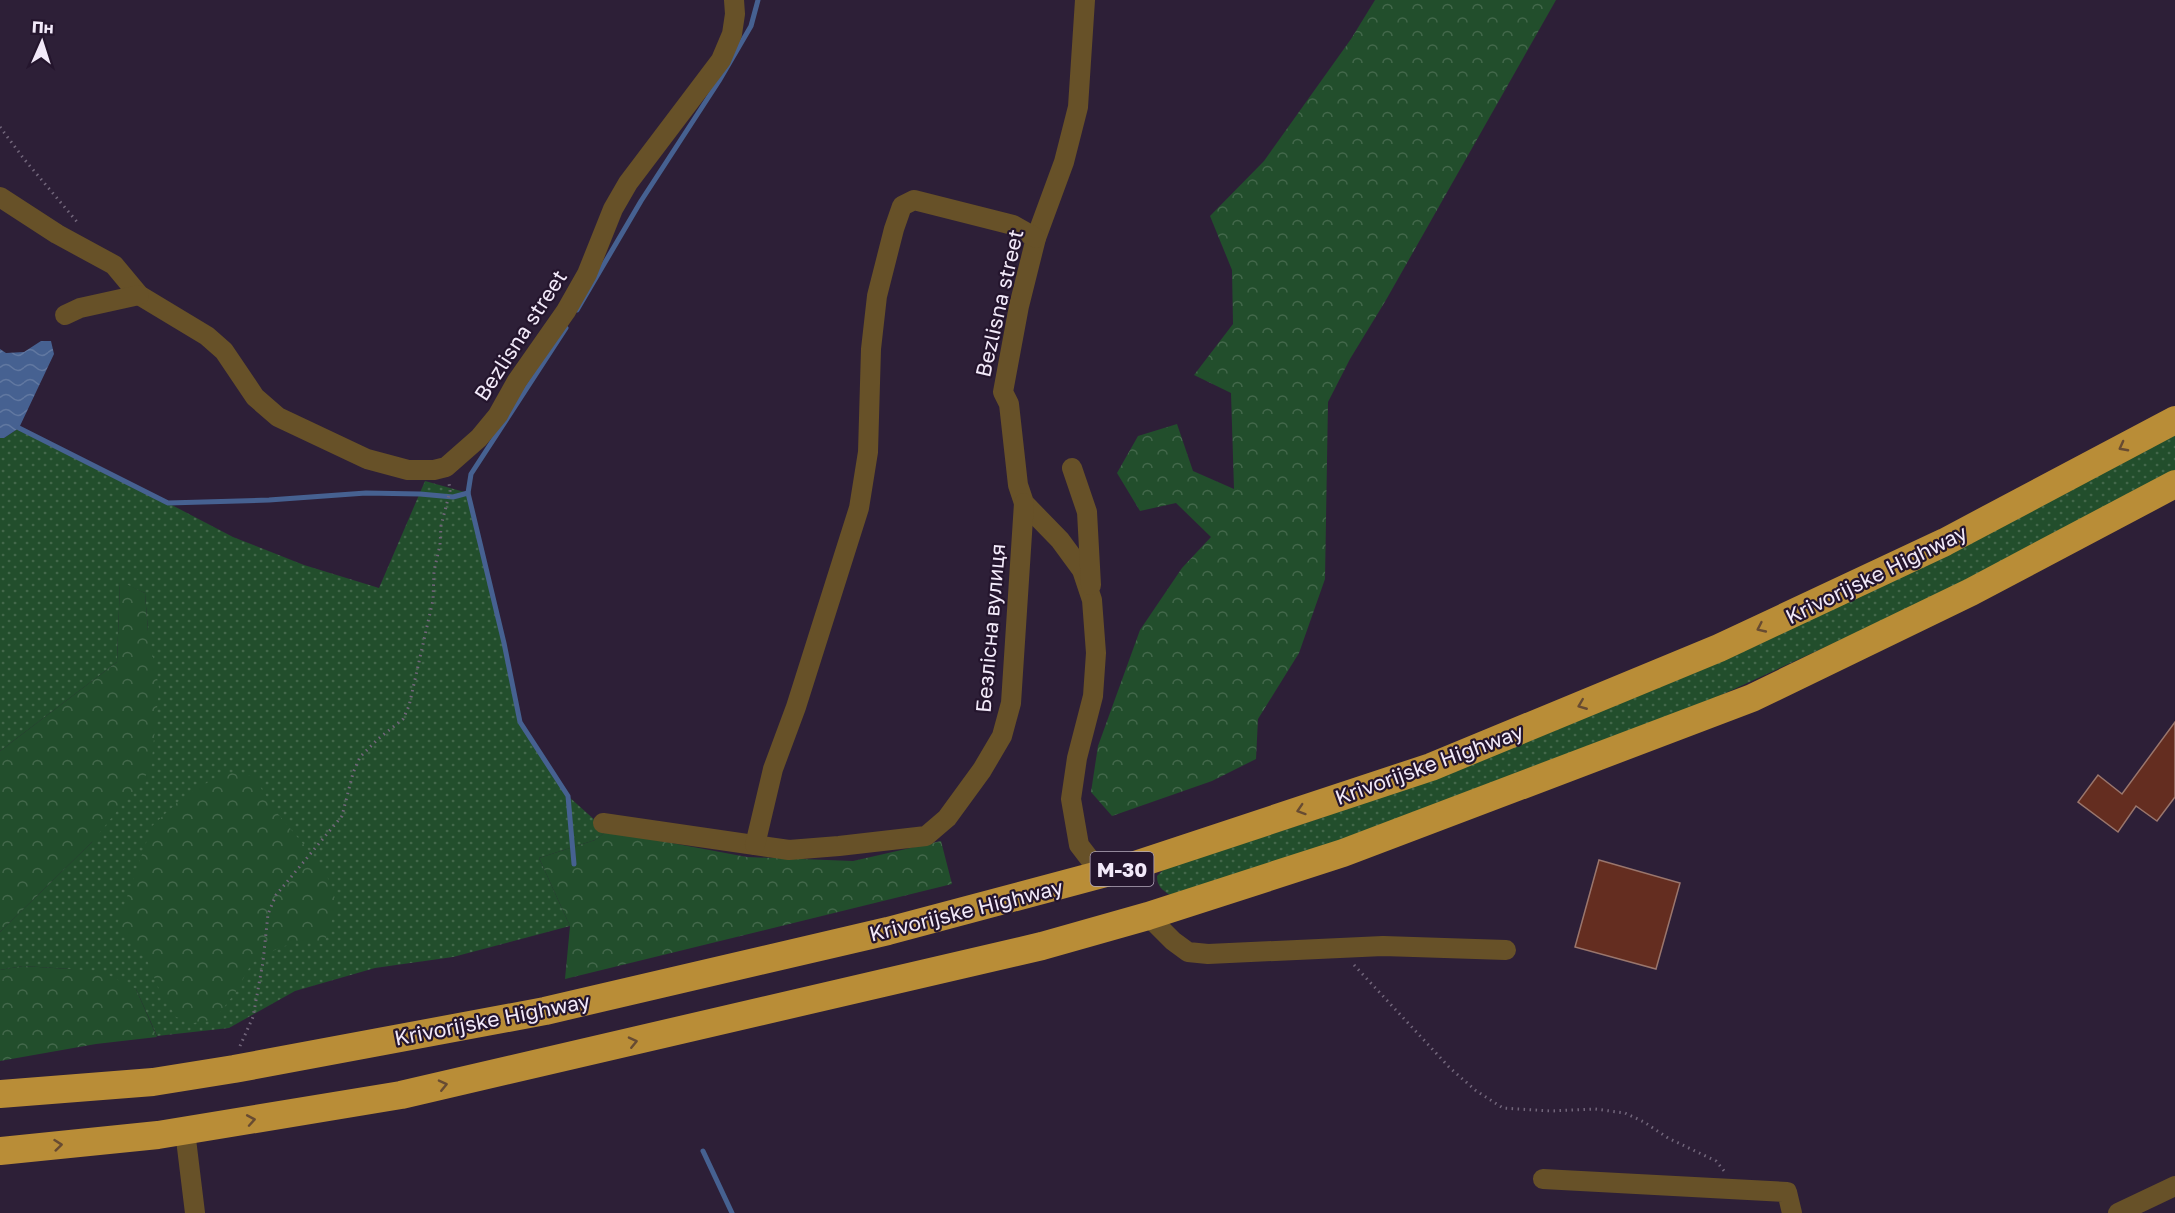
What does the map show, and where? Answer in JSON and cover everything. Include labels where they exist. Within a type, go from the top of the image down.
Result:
[{"type":"highway","name":"Krivorijske Highway","points":[[0,1094],[153,1082],[246,1067],[545,1011],[888,931],[1102,875],[1431,767],[1719,648],[1945,542],[2175,420]]},
{"type":"highway","name":"М-30","points":[[0,1151],[185,1131],[401,1095],[1042,946],[1148,916],[1343,853],[1752,698],[1971,592],[2175,484]]},
{"type":"street","name":"Bezlisna street","points":[[446,467],[479,438],[498,415],[517,381],[566,311],[587,274],[613,209],[628,183],[721,60],[732,34],[735,14],[734,0]]},
{"type":"street","name":"Bezlisna street","points":[[1024,503],[1018,485],[1009,404],[1003,392],[1019,306],[1036,238],[1064,162],[1078,107],[1085,0]]},
{"type":"street","points":[[0,197],[57,234],[114,265],[139,295],[207,336],[224,351],[255,397],[278,417],[367,459],[408,470],[434,470],[446,467]]},
{"type":"street","points":[[755,845],[774,769],[859,508],[868,452],[871,349],[877,296],[902,206],[914,200],[1013,225],[1036,238]]},
{"type":"street","points":[[65,315],[80,308],[139,295]]},
{"type":"street","points":[[1072,468],[1087,512],[1096,653],[1093,696],[1077,758],[1071,800],[1079,845],[1102,875]]},
{"type":"street","points":[[1024,503],[1060,540],[1082,570],[1092,600]]},
{"type":"street","name":"Безлісна вулиця","points":[[603,823],[789,850],[926,836],[947,818],[982,770],[1002,736],[1011,704],[1024,503]]},
{"type":"street","points":[[1148,916],[1173,941],[1188,952],[1208,954],[1383,946],[1506,950]]},
{"type":"street","points":[[185,1131],[195,1213]]},
{"type":"street","points":[[1543,1179],[1787,1192],[1792,1213]]},
{"type":"street","points":[[2118,1213],[2175,1186]]},
{"type":"path","points":[[0,127],[78,224]]},
{"type":"path","points":[[238,1048],[253,1017],[263,962],[268,914],[276,895],[342,816],[353,773],[360,757],[403,719],[409,706],[429,620],[441,526],[450,491],[446,467]]},
{"type":"path","points":[[1352,964],[1449,1067],[1475,1090],[1503,1108],[1551,1111],[1595,1109],[1625,1113],[1668,1138],[1716,1161],[1739,1190]]},
{"type":"green space","points":[[1375,0],[1556,0],[1386,300],[1350,359],[1328,402],[1325,579],[1299,653],[1258,719],[1256,759],[1212,781],[1112,816],[1091,792],[1098,746],[1140,630],[1182,568],[1211,537],[1176,503],[1140,511],[1117,473],[1138,436],[1177,424],[1193,471],[1234,489],[1231,393],[1194,375],[1233,324],[1232,270],[1210,216],[1264,161],[1351,39]]},
{"type":"green space","points":[[19,428],[233,537],[304,565],[379,588],[425,481],[468,493],[504,643],[520,722],[568,796],[607,831],[595,840],[539,858],[570,926],[453,957],[375,968],[295,991],[229,1028],[157,1036],[136,989],[70,969],[23,966],[0,970],[0,932],[92,842],[148,631],[145,593],[120,582],[117,662],[0,751],[0,438],[4,438]]},
{"type":"green space","points":[[2175,432],[2175,470],[1958,586],[1719,696],[1334,848],[1170,895],[1159,885],[1157,876],[1164,869],[1321,818]]},
{"type":"green space","points":[[120,581],[145,593],[148,631],[159,688],[151,769],[92,842],[0,932],[0,751],[117,662]]},
{"type":"green space","points":[[224,772],[253,776],[278,814],[325,870],[337,905],[324,944],[302,942],[280,947],[252,963],[235,993],[215,1019],[194,1023],[176,1017],[159,989],[147,960],[116,928],[152,826],[180,800]]},
{"type":"green space","points":[[607,831],[747,857],[853,861],[941,841],[952,884],[565,979],[570,926],[539,858],[595,840]]},
{"type":"green space","points":[[23,966],[100,971],[136,989],[157,1037],[96,1044],[0,1061],[0,970]]},
{"type":"water","points":[[41,341],[51,341],[54,354],[19,428],[4,438],[0,438],[0,349],[6,353],[24,352]]},
{"type":"building","points":[[2175,722],[2175,797],[2157,821],[2136,806],[2118,832],[2078,802],[2098,775],[2122,794]]},
{"type":"building","points":[[1599,860],[1680,883],[1656,969],[1575,947]]},
{"type":"waterway","points":[[577,310],[641,201],[719,81],[751,26],[758,0]]},
{"type":"waterway","points":[[468,493],[471,474],[566,328]]},
{"type":"waterway","points":[[19,428],[168,503],[269,500],[366,493],[453,497],[468,493],[504,643],[520,722],[568,796],[574,864]]},
{"type":"waterway","points":[[703,1151],[732,1213]]}]
